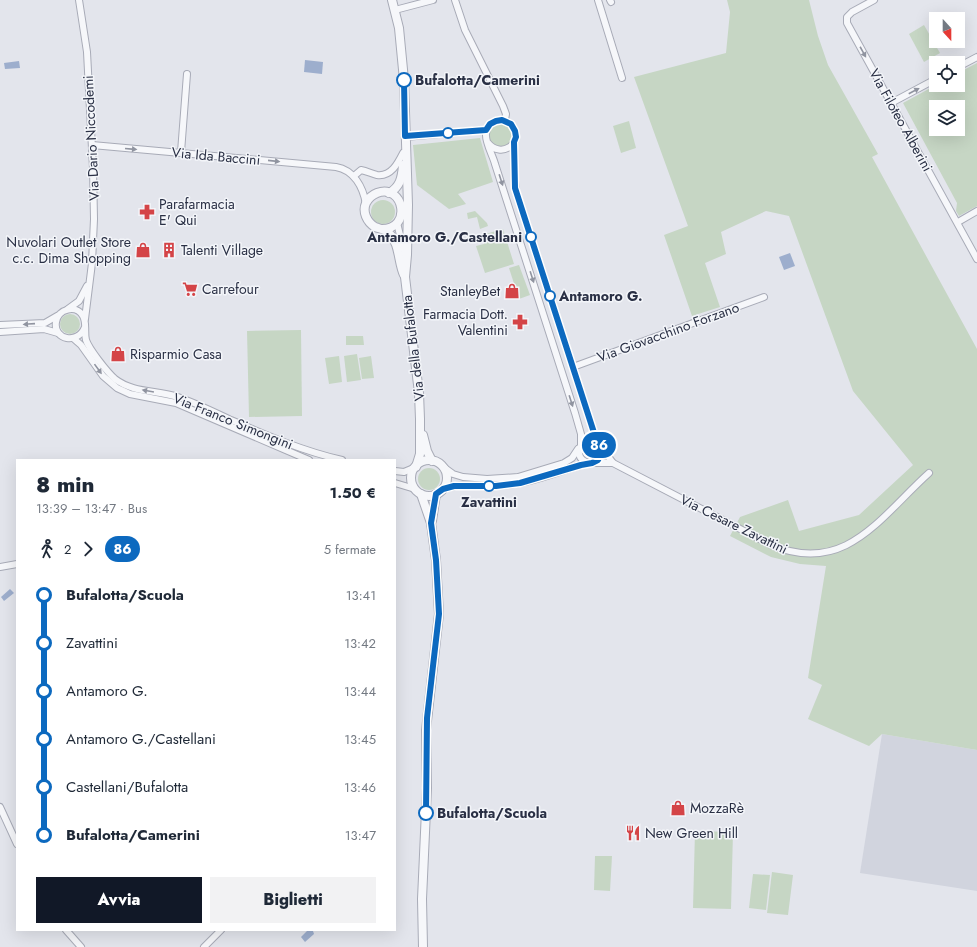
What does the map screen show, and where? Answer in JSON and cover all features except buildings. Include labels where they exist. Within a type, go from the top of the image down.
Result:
[{"type":"street","name":"Via Dario Niccodemi","points":[[79,0],[87,52],[94,220],[92,263],[85,323]]},
{"type":"street","name":"Via della Bufalotta","points":[[389,193],[397,188],[401,180],[405,136],[403,62],[395,10],[392,0]]},
{"type":"street","points":[[395,10],[433,0]]},
{"type":"street","points":[[455,0],[465,30],[506,112],[505,120]]},
{"type":"street","points":[[598,0],[622,78]]},
{"type":"street","name":"Via Filoteo Alberini","points":[[874,0],[852,12],[847,17],[849,26],[977,259]]},
{"type":"street","points":[[965,63],[977,57]]},
{"type":"street","points":[[181,152],[187,74]]},
{"type":"street","points":[[891,103],[929,83]]},
{"type":"street","points":[[505,120],[511,124],[516,137],[514,142],[515,188],[599,445],[601,456],[598,460],[591,463],[585,462],[580,458],[578,453],[581,434],[575,413],[486,136],[486,130],[493,122],[505,120]]},
{"type":"street","points":[[405,136],[486,130]]},
{"type":"street","name":"Via della Bufalotta","points":[[405,136],[407,147],[408,179],[405,278]]},
{"type":"street","points":[[488,143],[492,148],[501,150],[510,147],[514,142]]},
{"type":"street","name":"Via Ida Baccini","points":[[92,145],[340,167],[354,176]]},
{"type":"street","points":[[366,204],[363,190],[354,176],[361,170],[378,175],[388,173],[397,164],[403,153]]},
{"type":"street","name":"Via della Bufalotta","points":[[406,264],[397,223],[401,214],[401,206],[408,179]]},
{"type":"street","points":[[366,204],[370,197],[374,194],[382,192],[396,196],[401,206]]},
{"type":"street","name":"Via della Bufalotta","points":[[366,204],[365,212],[367,219],[371,224],[388,232],[394,240],[405,278],[419,393],[420,454],[416,467]]},
{"type":"street","points":[[958,222],[977,211]]},
{"type":"street","points":[[381,229],[389,228],[397,223]]},
{"type":"street","name":"Via Dario Niccodemi","points":[[68,309],[76,304],[81,297],[90,277]]},
{"type":"street","name":"Via Giovacchino Forzano","points":[[573,367],[764,297]]},
{"type":"street","points":[[0,325],[45,322],[68,309],[77,311],[83,316],[85,323],[82,333],[74,338],[65,338],[58,332],[44,329],[0,332]]},
{"type":"street","points":[[57,316],[56,325],[58,332]]},
{"type":"street","name":"Via Franco Simongini","points":[[85,323],[86,339],[88,344],[107,371],[122,384],[133,388],[178,397],[296,447],[338,459]]},
{"type":"street","name":"Via Franco Simongini","points":[[74,338],[81,345],[103,376],[117,388],[137,396],[176,403],[302,458]]},
{"type":"street","name":"Via della Bufalotta","points":[[420,419],[426,447],[432,461]]},
{"type":"street","points":[[396,471],[404,472],[423,462],[432,461],[453,474],[463,477],[487,479],[518,477],[564,463],[572,458],[580,446],[587,440],[593,441],[599,445]]},
{"type":"street","name":"Via Cesare Zavattini","points":[[599,445],[613,463],[771,545],[786,551],[809,554],[832,552],[861,537],[875,526],[929,473]]},
{"type":"street","name":"Via Cesare Zavattini","points":[[440,492],[454,486],[496,486],[520,483],[591,463],[613,463]]},
{"type":"street","points":[[431,523],[440,492],[446,485],[447,477],[442,466]]},
{"type":"street","points":[[416,467],[413,471],[412,478],[431,523],[436,560],[439,614],[426,730],[427,788],[422,899],[423,947]]},
{"type":"street","points":[[396,483],[429,496],[440,492]]},
{"type":"street","points":[[0,567],[16,564]]},
{"type":"street","points":[[0,807],[16,836]]},
{"type":"street","points":[[67,931],[80,947]]},
{"type":"street","points":[[204,947],[220,931]]},
{"type":"shaded area","points":[[882,734],[977,750],[977,891],[860,873]]},
{"type":"green space","points":[[727,0],[809,0],[818,36],[828,65],[878,154],[872,157],[977,349],[977,750],[882,734],[869,746],[808,719],[822,685],[808,678],[826,566],[800,564],[771,557],[730,536],[740,517],[788,500],[799,531],[859,515],[913,465],[853,391],[789,216],[766,211],[721,232],[726,254],[705,263],[720,307],[692,316],[664,235],[688,226],[634,77],[726,53],[730,12]]},
{"type":"green space","points":[[924,25],[929,34],[929,48],[937,48],[940,53],[935,56],[929,56],[929,59],[924,62],[909,34]]},
{"type":"green space","points":[[977,63],[977,206],[959,216],[956,211],[957,203],[903,103],[929,89],[929,92],[965,92],[965,69]]},
{"type":"green space","points":[[629,121],[636,148],[621,153],[613,126]]},
{"type":"green space","points":[[501,123],[509,127],[513,135],[509,143],[501,147],[493,143],[489,135],[493,127]]},
{"type":"green space","points":[[480,138],[493,182],[458,194],[466,204],[449,209],[417,185],[413,145]]},
{"type":"green space","points":[[383,200],[391,204],[395,212],[391,220],[383,224],[375,220],[371,212],[375,204]]},
{"type":"green space","points":[[475,211],[487,223],[488,226],[480,229],[477,217],[468,219],[467,213]]},
{"type":"green space","points":[[503,229],[514,264],[485,273],[476,246],[484,244],[482,235]]},
{"type":"green space","points":[[519,265],[530,295],[519,299],[509,268]]},
{"type":"green space","points":[[70,314],[77,317],[80,324],[77,331],[70,334],[63,331],[60,324],[63,317]]},
{"type":"green space","points":[[301,330],[302,416],[249,417],[247,331]]},
{"type":"green space","points":[[346,336],[363,336],[364,345],[346,345]]},
{"type":"green space","points":[[357,354],[361,380],[347,382],[344,356]]},
{"type":"green space","points":[[339,356],[342,382],[329,384],[325,358]]},
{"type":"green space","points":[[371,356],[374,378],[362,379],[359,358]]},
{"type":"green space","points":[[429,468],[437,471],[440,479],[437,487],[429,490],[421,487],[418,479],[421,471]]},
{"type":"green space","points":[[695,831],[733,832],[731,909],[693,908]]},
{"type":"green space","points":[[595,856],[612,856],[610,891],[594,890]]},
{"type":"green space","points":[[772,872],[793,875],[788,915],[767,913]]},
{"type":"green space","points":[[753,874],[770,875],[766,910],[749,908]]},
{"type":"water","points":[[305,60],[323,62],[322,74],[304,72]]},
{"type":"water","points":[[19,61],[20,68],[5,69],[4,63]]},
{"type":"water","points":[[790,253],[795,266],[784,270],[779,257]]},
{"type":"water","points":[[10,589],[14,593],[4,601],[1,597]]},
{"type":"water","points":[[307,931],[313,931],[314,934],[305,942],[301,937]]},
{"type":"bus line","name":"86","points":[[404,80],[405,136],[486,130],[490,124],[499,120],[507,121],[514,127],[516,134],[514,142],[515,188],[597,442],[601,450],[601,456],[596,462],[520,483],[496,486],[450,486],[436,494],[431,523],[436,560],[439,624],[426,730],[426,813]]},
{"type":"place","name":"Bufalotta/Camerini","points":[[404,80]]},
{"type":"place","name":"Parafarmacia E' Qui","points":[[147,212]]},
{"type":"place","name":"Antamoro G./Castellani","points":[[531,237]]},
{"type":"place","name":"Nuvolari Outlet Store c.c. Dima Shopping","points":[[143,250]]},
{"type":"place","name":"Talenti Village","points":[[169,250]]},
{"type":"place","name":"Carrefour","points":[[190,289]]},
{"type":"place","name":"StanleyBet","points":[[512,291]]},
{"type":"place","name":"Antamoro G.","points":[[550,296]]},
{"type":"place","name":"Farmacia Dott. Valentini","points":[[520,322]]},
{"type":"place","name":"Risparmio Casa","points":[[118,354]]},
{"type":"place","name":"Zavattini","points":[[489,486]]},
{"type":"place","name":"MozzaRè","points":[[678,808]]},
{"type":"place","name":"Bufalotta/Scuola","points":[[426,813]]},
{"type":"place","name":"New Green Hill","points":[[633,833]]}]
